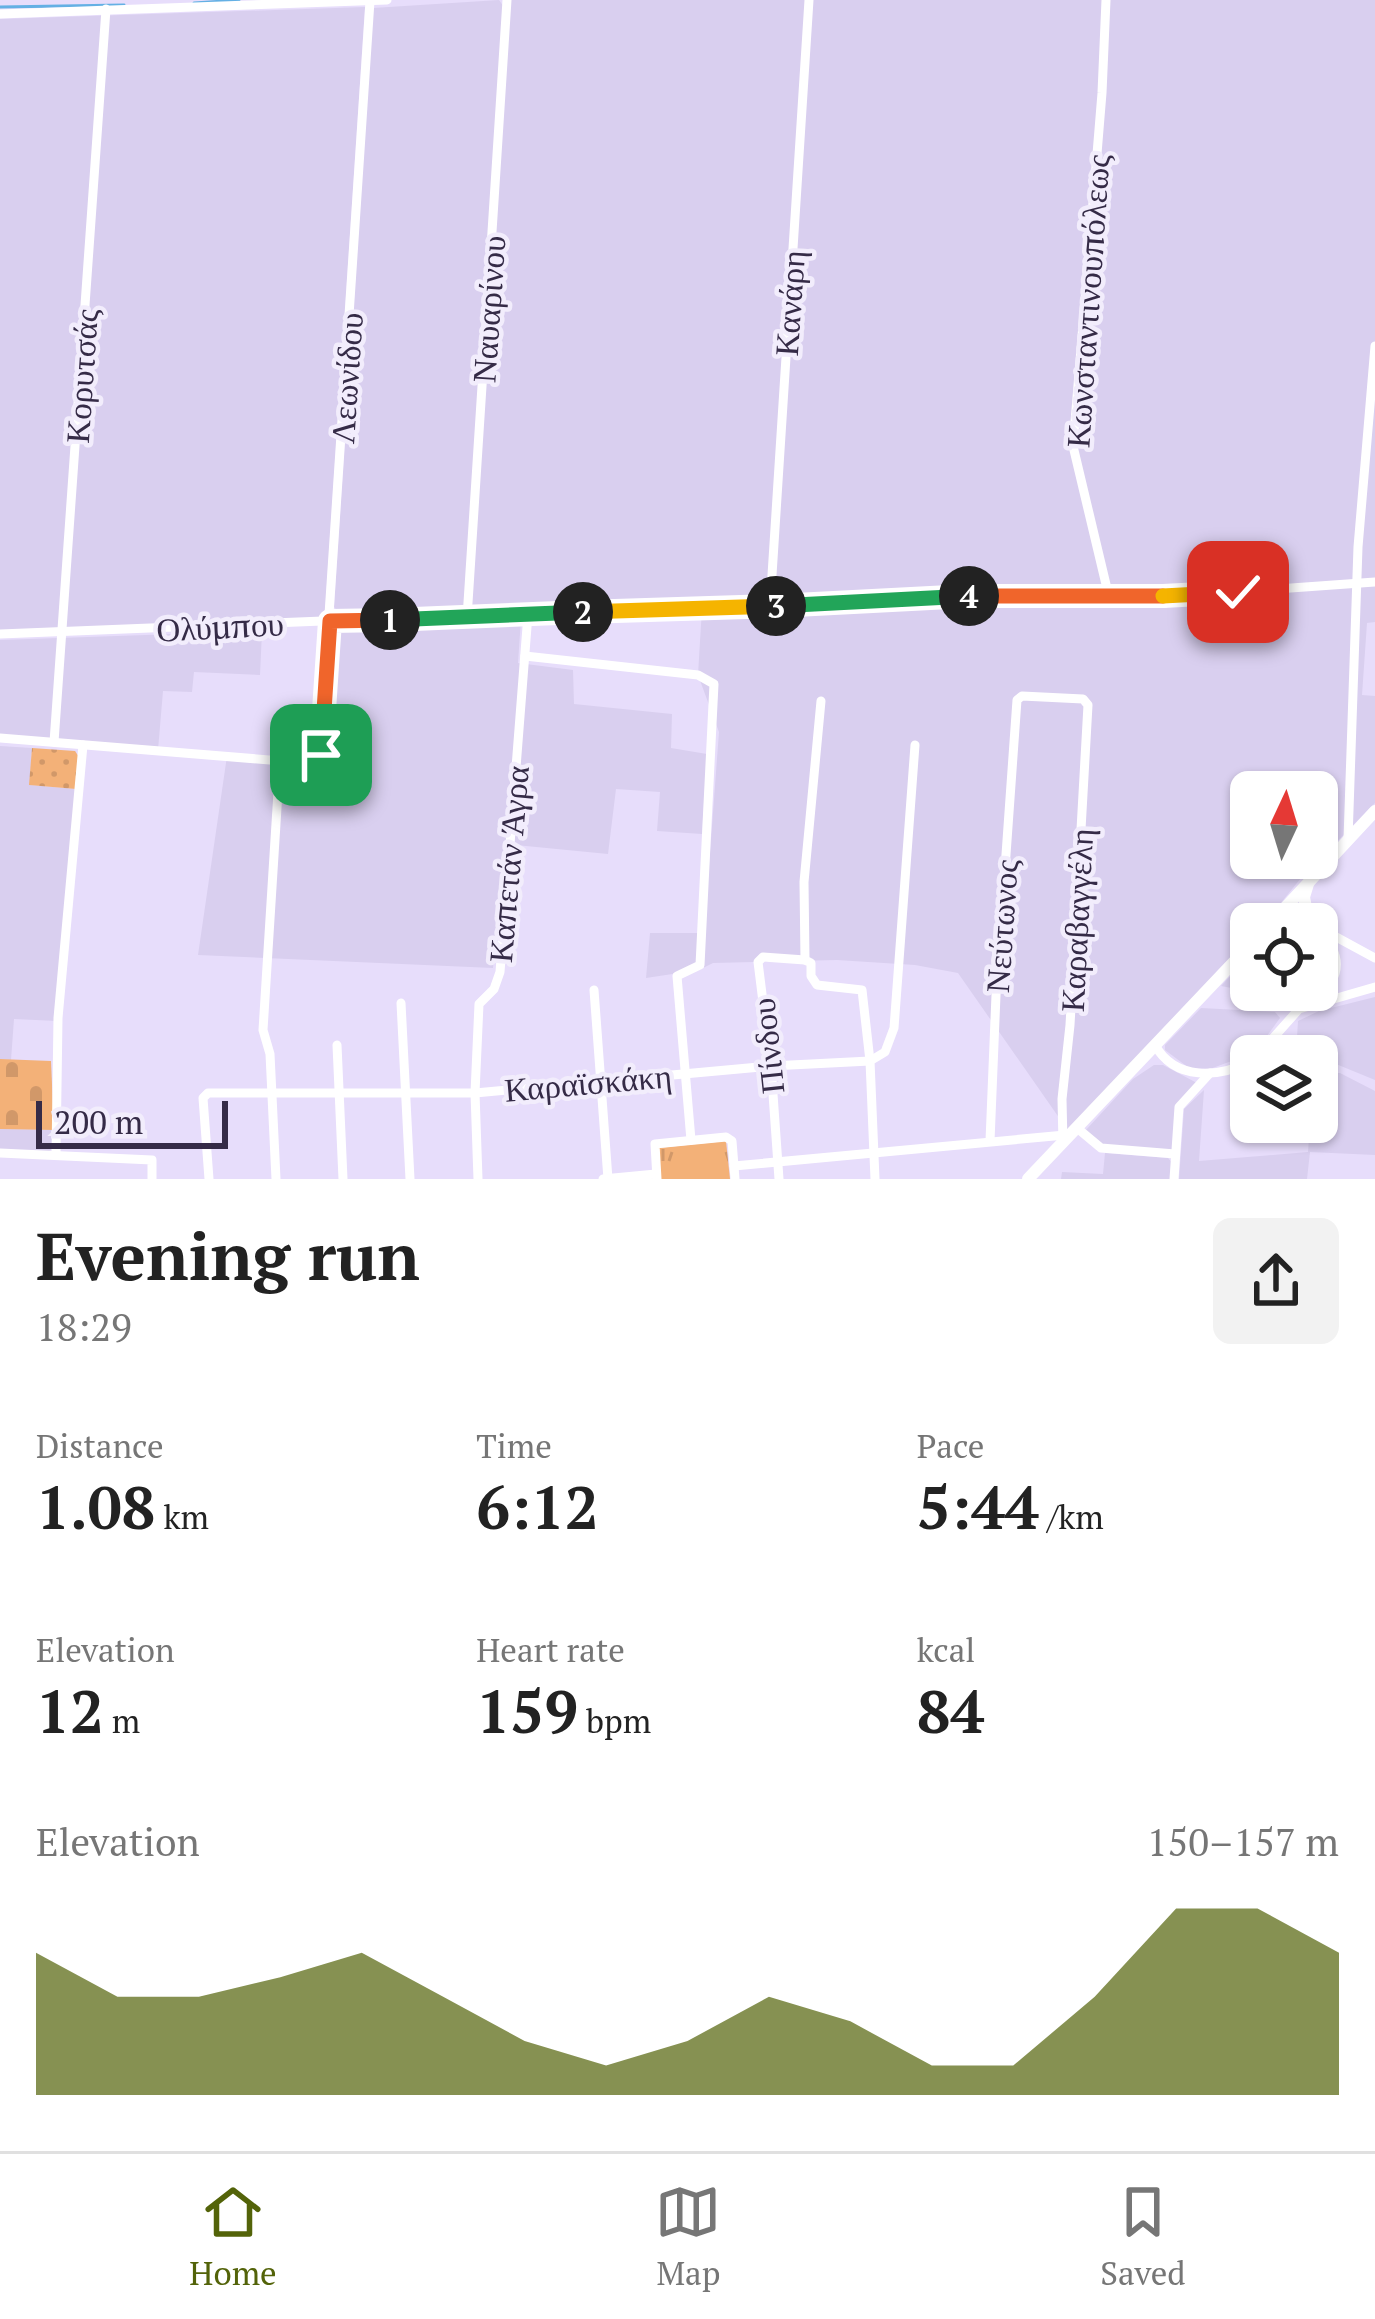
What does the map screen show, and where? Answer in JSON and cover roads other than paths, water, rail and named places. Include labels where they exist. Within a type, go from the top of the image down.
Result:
[{"type":"main road","points":[[1290,903],[1375,811]]},
{"type":"main road","points":[[1305,903],[1308,884]]},
{"type":"main road","points":[[1028,1179],[1230,966]]},
{"type":"street","points":[[0,14],[387,0]]},
{"type":"street","name":"Ναυαρίνου","points":[[467,618],[507,0]]},
{"type":"street","name":"Κανάρη","points":[[770,606],[808,0]]},
{"type":"street","name":"Κωνσταντινουπόλεως","points":[[1106,0],[1072,446],[1109,598]]},
{"type":"street","name":"Λεωνίδου","points":[[280,760],[319,764],[321,755],[370,1]]},
{"type":"street","name":"Κορυτσάς","points":[[54,742],[106,9]]},
{"type":"street","points":[[1348,839],[1357,583],[1375,346]]},
{"type":"street","name":"Ολύμπου","points":[[0,634],[1000,595],[1109,598],[1375,582]]},
{"type":"street","name":"Καπετάν Άγρα","points":[[478,1179],[479,1004],[494,989],[500,973],[528,614]]},
{"type":"street","points":[[525,656],[698,675],[709,677],[714,684],[700,964],[678,973],[677,988],[691,1140]]},
{"type":"street","name":"Καραβαγγέλη","points":[[1016,711],[1020,696],[1083,699],[1088,705],[1062,1100],[1068,1136]]},
{"type":"street","points":[[821,701],[804,882],[805,960],[811,963],[814,983],[860,987],[862,991],[875,1179]]},
{"type":"street","name":"Νεύτωνος","points":[[990,1141],[994,1015],[1016,711]]},
{"type":"street","points":[[0,738],[280,760],[264,1010],[276,1179]]},
{"type":"street","points":[[56,1154],[58,1016],[83,745]]},
{"type":"street","points":[[870,1061],[885,1052],[894,1028],[915,745]]},
{"type":"street","points":[[1338,937],[1375,958]]},
{"type":"street","name":"Πίνδου","points":[[779,1179],[759,960],[805,960]]},
{"type":"street","points":[[1338,998],[1375,987]]},
{"type":"street","points":[[594,990],[606,1179],[657,1176],[653,1145],[730,1138],[735,1179]]},
{"type":"street","points":[[400,1003],[410,1179]]},
{"type":"street","points":[[1276,1035],[1297,1011]]},
{"type":"street","points":[[337,1045],[343,1179]]},
{"type":"street","points":[[1155,1045],[1166,1060],[1188,1072],[1210,1073],[1230,1067]]},
{"type":"street","points":[[1131,1071],[1150,1061],[1166,1060]]},
{"type":"street","name":"Καραϊσκάκη","points":[[209,1179],[203,1098],[211,1093],[475,1093],[870,1061]]},
{"type":"street","points":[[1174,1179],[1178,1107],[1210,1073]]},
{"type":"street","points":[[734,1166],[1068,1136],[1101,1148],[1175,1154]]},
{"type":"street","points":[[0,1153],[152,1160],[152,1179]]},
{"type":"waterway","points":[[194,3],[239,0]]},
{"type":"waterway","points":[[0,7],[124,5]]}]
